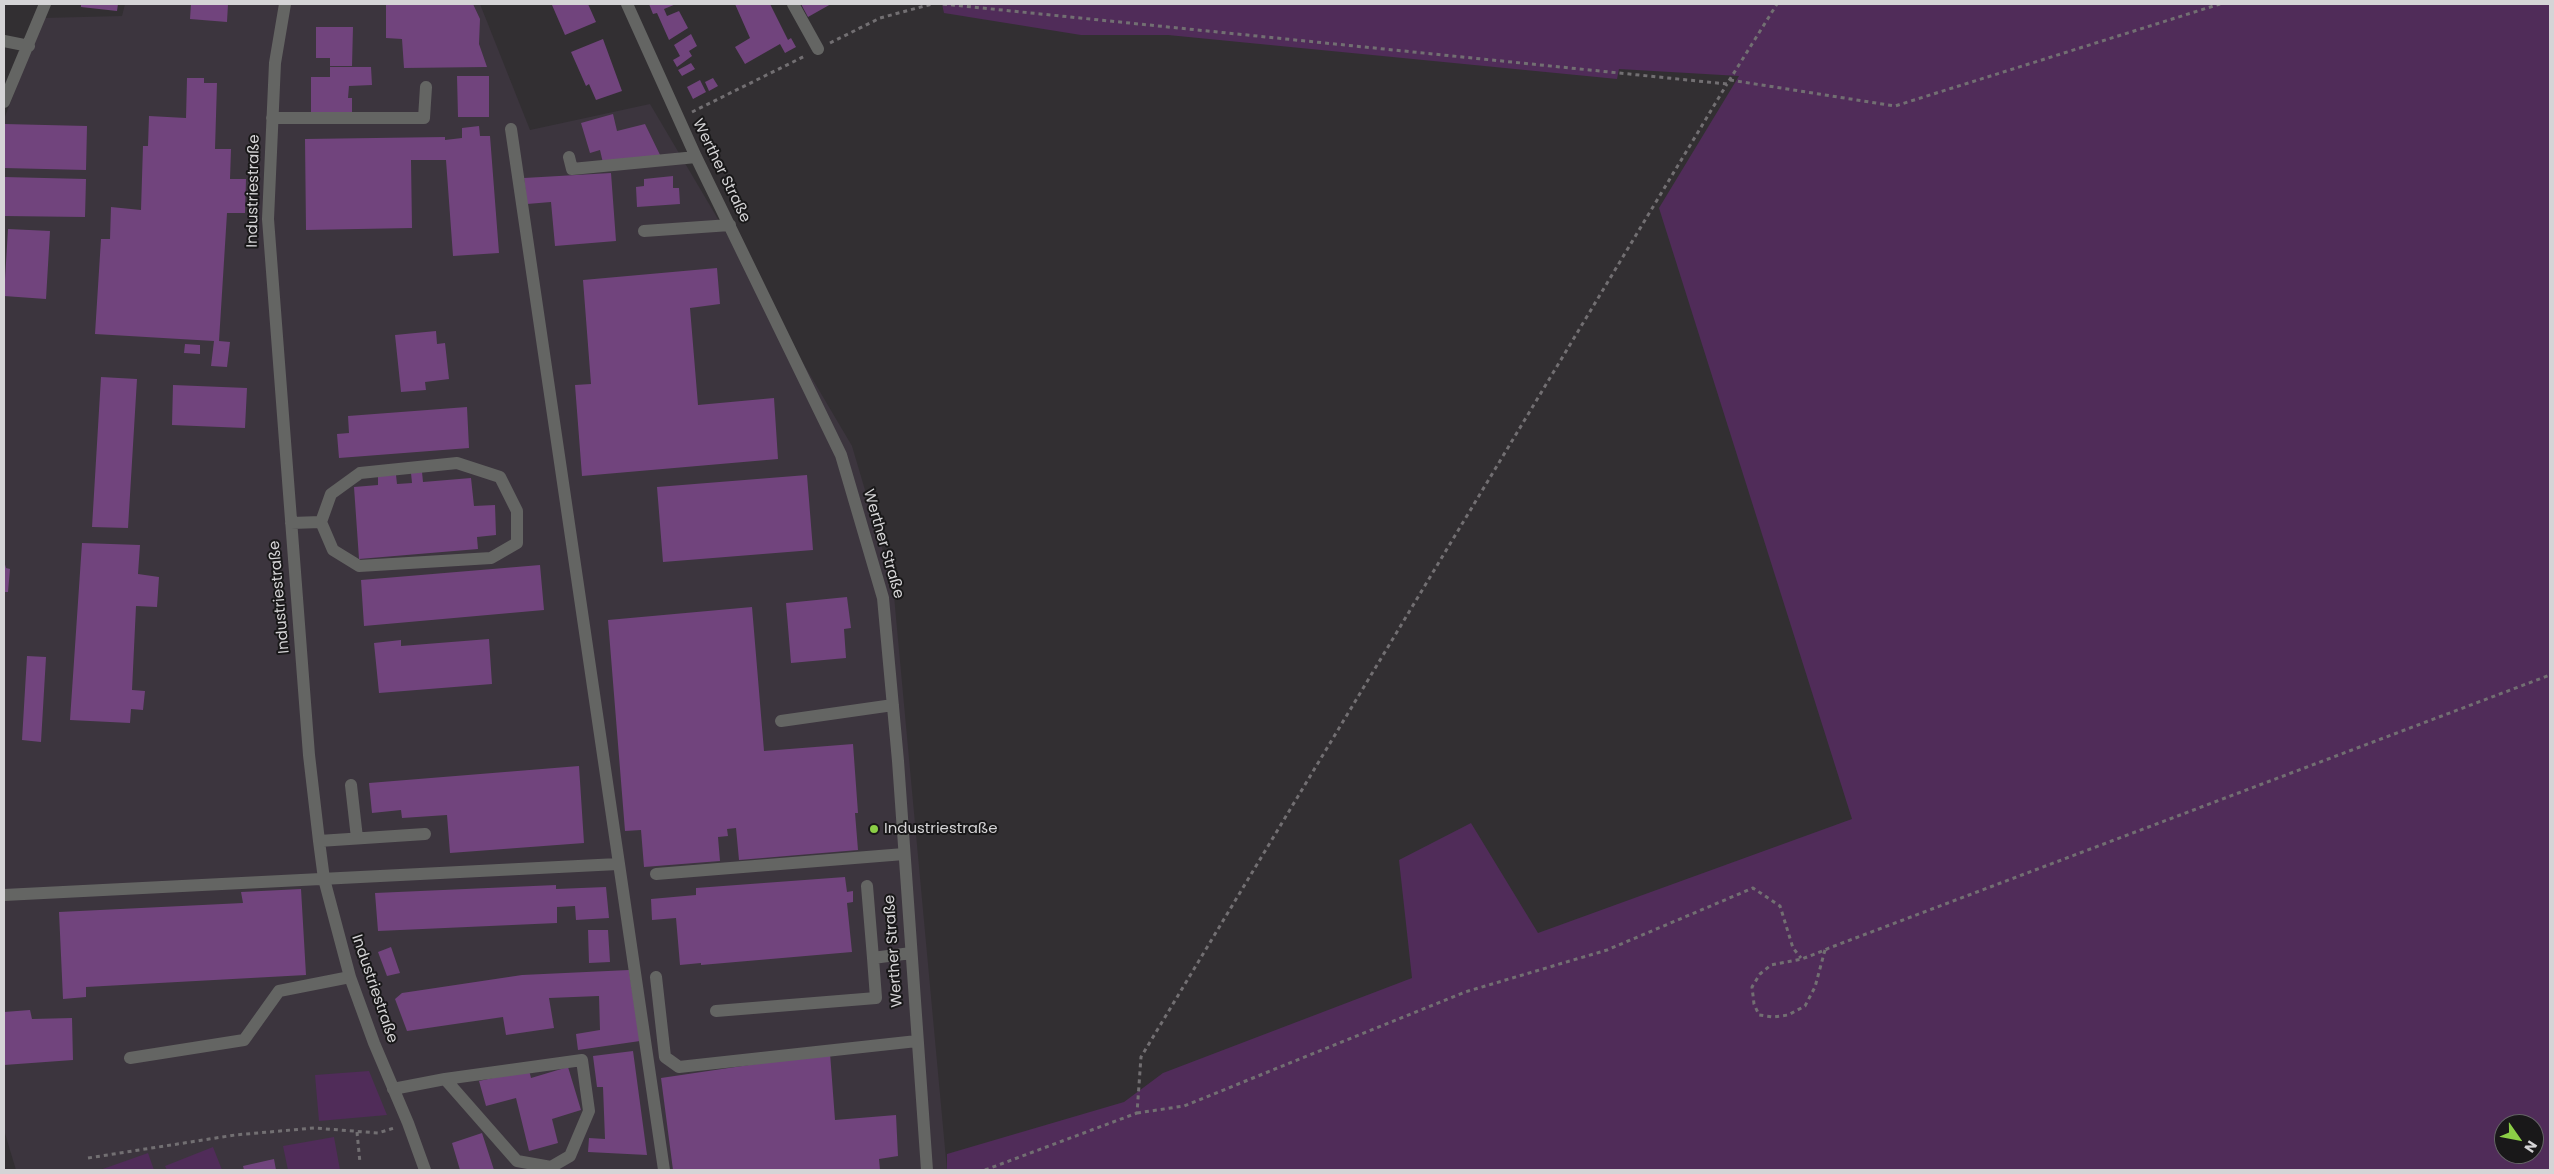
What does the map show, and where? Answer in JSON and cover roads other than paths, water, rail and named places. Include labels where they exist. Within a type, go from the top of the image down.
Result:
[{"type":"street","points":[[4,102],[8,83],[29,46],[45,4]]},
{"type":"street","name":"Industriestraße","points":[[285,4],[275,63],[268,219],[308,755],[324,879],[350,977],[408,1123],[424,1170]]},
{"type":"street","name":"Werther Straße","points":[[627,4],[696,158],[841,455],[883,598],[893,705],[927,1170]]},
{"type":"street","points":[[793,4],[818,49]]},
{"type":"street","points":[[4,41],[29,46]]},
{"type":"street","points":[[272,118],[424,118],[426,87]]},
{"type":"street","points":[[511,129],[664,1170]]},
{"type":"street","points":[[569,157],[572,169],[696,158]]},
{"type":"street","points":[[644,231],[730,226]]},
{"type":"street","points":[[457,463],[500,477],[518,511],[517,543],[491,558],[359,566],[333,550],[321,522],[331,494],[360,473],[457,463]]},
{"type":"street","points":[[291,522],[321,522]]},
{"type":"street","points":[[781,721],[893,705]]},
{"type":"street","points":[[351,785],[357,838]]},
{"type":"street","points":[[319,841],[425,834]]},
{"type":"street","points":[[656,874],[904,854]]},
{"type":"street","points":[[4,895],[618,864]]},
{"type":"street","points":[[716,1012],[876,998],[867,886]]},
{"type":"street","points":[[873,958],[911,953]]},
{"type":"street","points":[[130,1058],[244,1040],[279,991],[350,977]]},
{"type":"street","points":[[656,977],[665,1057],[679,1067],[917,1041]]},
{"type":"street","points":[[394,1088],[445,1080],[582,1060],[589,1110],[570,1156],[551,1166],[517,1161],[445,1080]]},
{"type":"place","name":"Industriestraße","points":[[874,829]]}]
